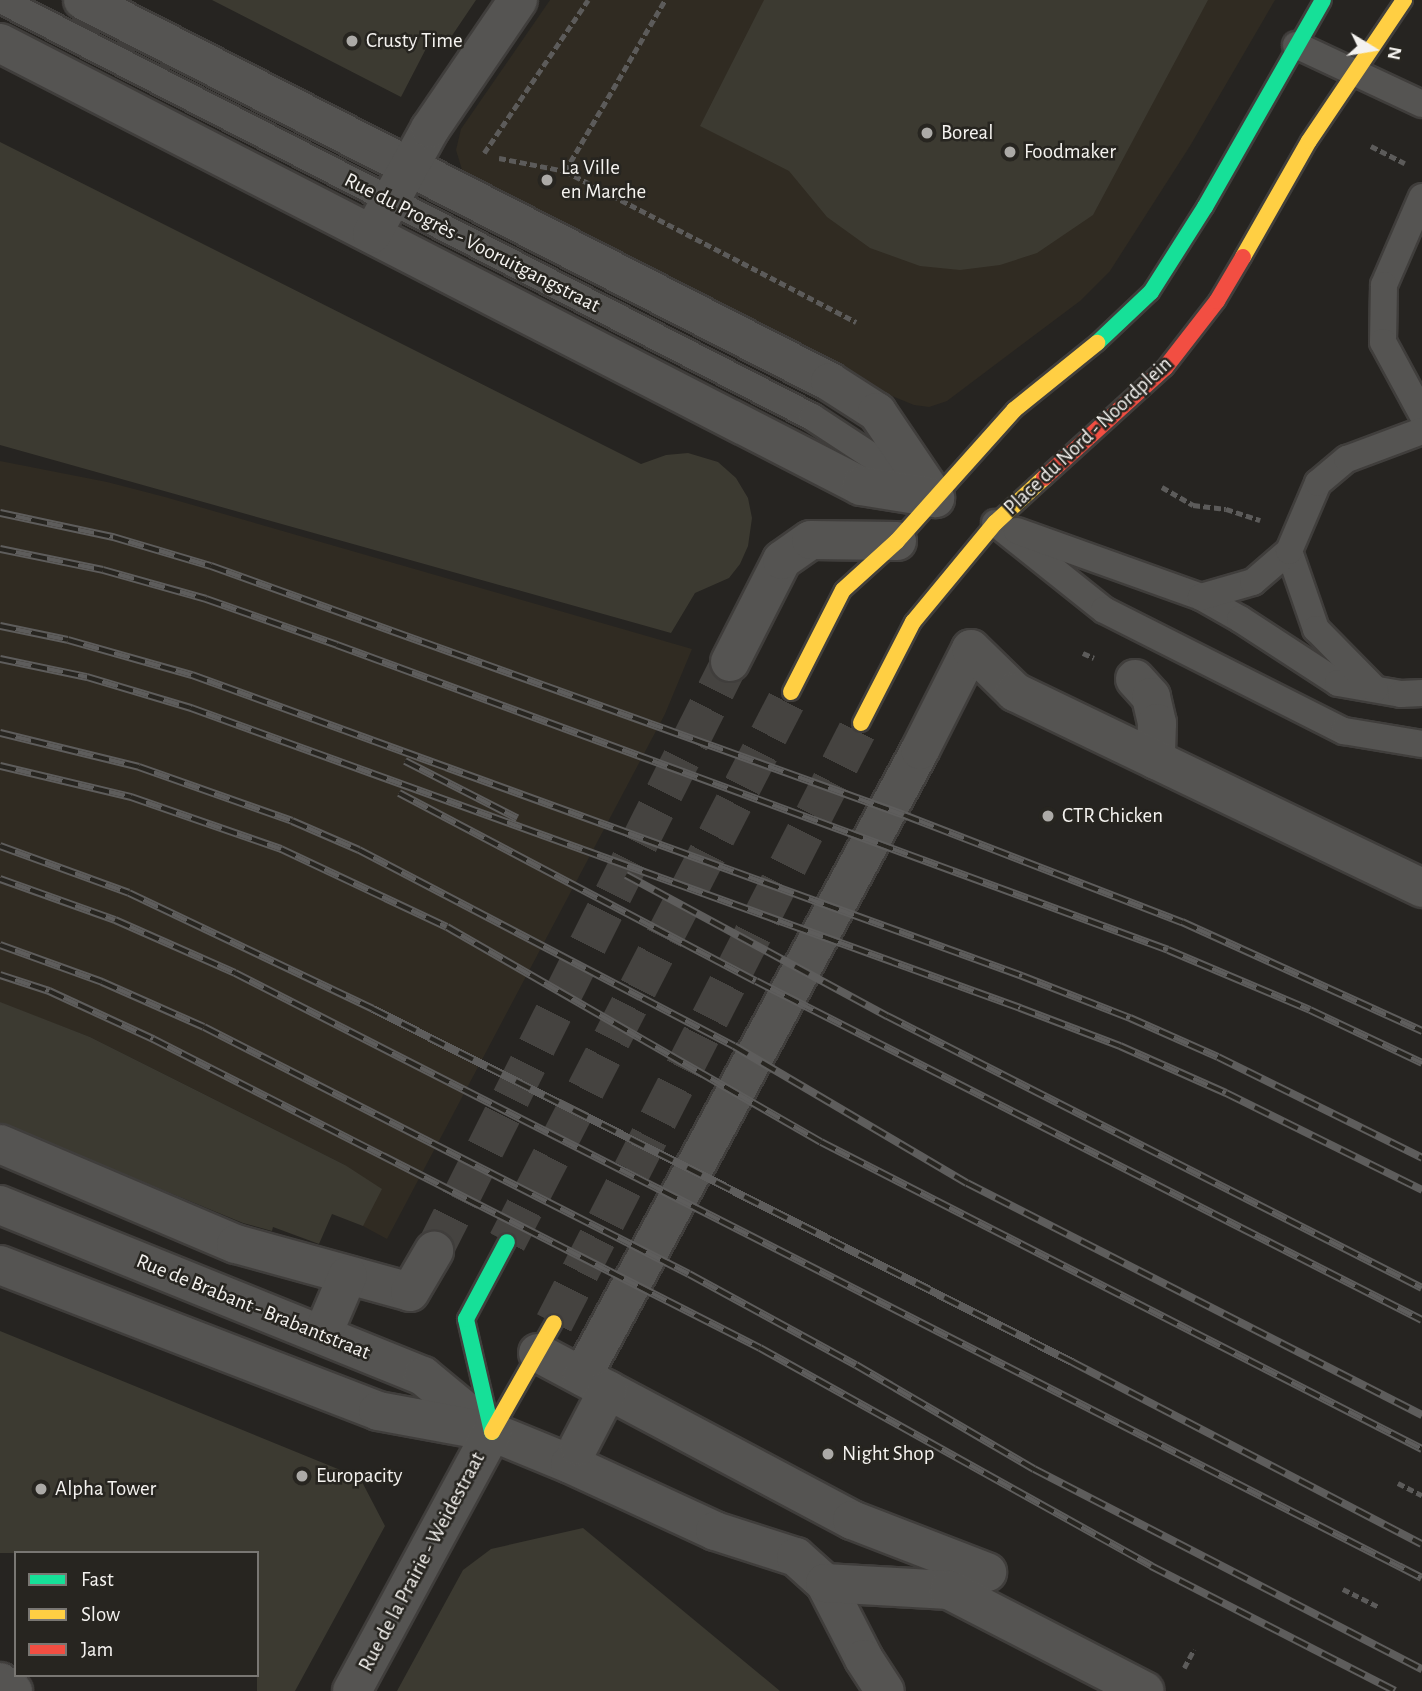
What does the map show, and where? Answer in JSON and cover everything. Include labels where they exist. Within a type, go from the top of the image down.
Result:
[{"type":"street","name":"Rue du Progrès - Vooruitgangstraat","points":[[83,0],[830,382],[877,412],[942,500]]},
{"type":"street","points":[[381,217],[429,130],[518,0]]},
{"type":"street","points":[[790,692],[843,590],[942,500],[1014,411],[1101,340],[1151,292],[1205,207],[1323,0]]},
{"type":"street","name":"Place du Nord - Noordplein","points":[[861,723],[913,622],[989,521],[1166,368],[1217,301],[1309,141],[1405,0]]},
{"type":"street","name":"Rue du Progrès - Vooruitgangstraat","points":[[0,43],[381,217],[861,486],[942,500]]},
{"type":"street","points":[[730,662],[782,560],[811,540],[897,541]]},
{"type":"street","points":[[579,1446],[595,1383],[971,649],[1015,692],[1422,888]]},
{"type":"street","points":[[1135,679],[1151,696],[1157,723],[1156,760]]},
{"type":"street","points":[[0,1144],[236,1244],[410,1292],[434,1251]]},
{"type":"street","name":"Rue de Brabant - Brabantstraat","points":[[0,1205],[423,1376],[492,1432]]},
{"type":"street","points":[[492,1432],[466,1319],[507,1242]]},
{"type":"street","name":"Rue de Brabant - Brabantstraat","points":[[0,1265],[378,1411],[492,1432],[570,1464],[715,1531],[796,1557],[825,1583],[864,1659],[885,1691]]},
{"type":"street","points":[[327,1324],[348,1275]]},
{"type":"street","points":[[492,1432],[546,1338],[595,1383],[852,1520],[987,1572]]},
{"type":"street","name":"Rue de la Prairie - Weidestraat","points":[[352,1691],[492,1432]]},
{"type":"street","points":[[825,1583],[949,1590],[1145,1691]]},
{"type":"street","points":[[0,1682],[13,1691]]},
{"type":"lane","name":"Rue du Progrès - Vooruitgangstraat","points":[[1,0],[381,217]]},
{"type":"lane","points":[[1296,45],[1422,104]]},
{"type":"lane","points":[[1422,197],[1384,285],[1383,330],[1383,342],[1422,414]]},
{"type":"lane","points":[[1201,597],[1253,582],[1289,551],[1318,483],[1347,459],[1422,431]]},
{"type":"lane","points":[[989,521],[1201,597],[1338,682],[1401,694],[1422,693]]},
{"type":"lane","points":[[989,521],[1104,610],[1344,731],[1422,744]]},
{"type":"lane","points":[[1289,551],[1316,629],[1375,689]]},
{"type":"path","points":[[478,164],[588,0]]},
{"type":"path","points":[[565,171],[665,0]]},
{"type":"path","points":[[482,155],[565,171],[856,322]]},
{"type":"path","points":[[1162,488],[1193,505],[1226,509],[1264,522]]},
{"type":"path","points":[[1398,1483],[1422,1495]]},
{"type":"path","points":[[1343,1589],[1379,1607]]},
{"type":"shaded area","points":[[550,0],[1275,0],[1190,146],[1110,271],[1080,301],[947,401],[929,407],[914,405],[892,396],[473,183],[463,173],[456,150],[461,129]]},
{"type":"shaded area","points":[[0,461],[107,482],[165,497],[692,649],[665,714],[387,1239],[363,1226],[345,1165],[90,1037],[0,1003]]},
{"type":"building","points":[[212,0],[476,0],[445,46],[431,39],[401,97]]},
{"type":"building","name":"Boreal","points":[[764,0],[1208,0],[1093,215],[1037,253],[1000,265],[960,270],[920,266],[870,248],[827,217],[789,171],[700,126]]},
{"type":"building","points":[[0,142],[641,464],[666,455],[688,453],[718,462],[736,478],[748,498],[752,518],[748,546],[740,564],[729,578],[695,593],[671,633],[0,445]]},
{"type":"building","points":[[0,1002],[90,1037],[345,1165],[382,1189],[363,1226],[332,1214],[319,1244],[273,1227],[272,1231],[243,1223],[0,1123]]},
{"type":"building","points":[[0,1331],[360,1478],[385,1526],[295,1691],[257,1691],[259,1551],[0,1553]]},
{"type":"building","points":[[583,1528],[780,1691],[397,1691],[463,1570],[491,1549]]},
{"type":"tunnel","points":[[434,1251],[730,662]]},
{"type":"tunnel","points":[[507,1242],[791,692]]},
{"type":"tunnel","points":[[554,1323],[861,723]]},
{"type":"railway","points":[[0,513],[113,537],[211,566],[904,815],[1182,922],[1422,1031]]},
{"type":"railway","points":[[0,549],[103,570],[206,599],[337,645],[1168,950],[1310,1010],[1422,1063]]},
{"type":"railway","points":[[0,626],[68,640],[192,675],[1022,976],[1130,1018],[1218,1057],[1422,1158]]},
{"type":"railway","points":[[0,659],[87,677],[191,708],[1020,1008],[1120,1046],[1226,1093],[1422,1190]]},
{"type":"railway","points":[[0,733],[139,767],[292,821],[359,850],[734,1046],[967,1183],[1422,1415]]},
{"type":"railway","points":[[405,761],[517,818]]},
{"type":"railway","points":[[0,766],[131,797],[281,849],[447,927],[821,1142],[1422,1449]]},
{"type":"railway","points":[[399,793],[756,981],[1422,1320]]},
{"type":"railway","points":[[0,846],[129,893],[373,1009],[1072,1362],[1422,1544]]},
{"type":"railway","points":[[626,875],[887,1016],[1422,1288]]},
{"type":"railway","points":[[0,879],[115,920],[235,973],[1422,1578]]},
{"type":"railway","points":[[0,945],[102,982],[204,1027],[689,1274],[856,1365],[1034,1469],[1422,1669]]},
{"type":"railway","points":[[0,975],[49,991],[153,1039],[760,1348],[1151,1566],[1395,1691]]},
{"type":"traffic: fast","points":[[1097,343],[1151,292],[1205,207],[1323,0]]},
{"type":"traffic: fast","points":[[492,1432],[466,1319],[507,1242]]},
{"type":"traffic: slow","points":[[1243,257],[1309,141],[1404,0]]},
{"type":"traffic: slow","points":[[791,692],[843,590],[897,541],[1014,410],[1097,343]]},
{"type":"traffic: slow","points":[[861,723],[913,622],[995,523],[1044,478]]},
{"type":"traffic: slow","points":[[492,1432],[554,1323]]},
{"type":"traffic: jam","points":[[1044,478],[1165,368],[1217,301],[1243,257]]},
{"type":"place","name":"Crusty Time","points":[[352,41]]},
{"type":"place","name":"Boreal","points":[[927,133]]},
{"type":"place","name":"Foodmaker","points":[[1010,152]]},
{"type":"place","name":"La Ville en Marche","points":[[547,180]]},
{"type":"place","name":"CTR Chicken","points":[[1048,816]]},
{"type":"place","name":"Night Shop","points":[[828,1454]]},
{"type":"place","name":"Europacity","points":[[302,1476]]},
{"type":"place","name":"Alpha Tower","points":[[41,1489]]}]
